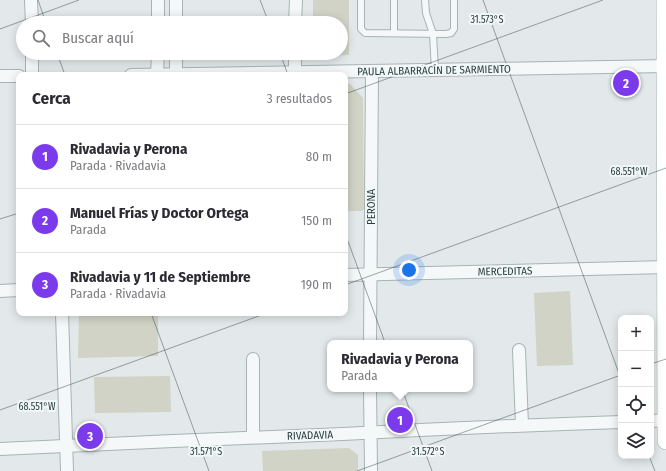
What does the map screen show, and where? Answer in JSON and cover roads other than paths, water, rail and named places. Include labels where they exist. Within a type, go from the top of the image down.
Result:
[{"type":"main road","points":[[665,0],[666,441]]},
{"type":"street","points":[[31,0],[32,16]]},
{"type":"street","points":[[158,0],[158,16]]},
{"type":"street","points":[[176,0],[176,16]]},
{"type":"street","points":[[295,16],[296,0]]},
{"type":"street","points":[[32,60],[32,72]]},
{"type":"street","points":[[158,60],[158,72]]},
{"type":"street","points":[[177,60],[179,72]]},
{"type":"street","points":[[295,60],[295,72]]},
{"type":"street","name":"PAULA ALBARRACÍN DE SARMIENTO","points":[[346,72],[666,66]]},
{"type":"street","name":"PERONA","points":[[370,340],[372,71]]},
{"type":"street","points":[[0,76],[16,76]]},
{"type":"street","name":"MERCEDITAS","points":[[348,275],[666,267]]},
{"type":"street","points":[[0,291],[16,290]]},
{"type":"street","points":[[62,316],[67,471]]},
{"type":"street","points":[[519,350],[522,425]]},
{"type":"street","points":[[253,359],[253,438]]},
{"type":"street","points":[[370,392],[371,471]]},
{"type":"street","points":[[654,421],[666,420]]},
{"type":"street","name":"RIVADAVIA","points":[[0,449],[522,425],[618,422]]},
{"type":"lane","points":[[361,0],[361,29],[365,33],[434,34],[451,33],[454,29],[454,0]]},
{"type":"lane","points":[[394,0],[394,33]]},
{"type":"lane","points":[[425,0],[426,13],[434,34],[435,70]]},
{"type":"place","name":"Manuel Frías y Doctor Ortega","points":[[626,83]]},
{"type":"place","name":"Rivadavia y Perona","points":[[400,420]]},
{"type":"place","name":"Rivadavia y 11 de Septiembre","points":[[90,436]]}]
